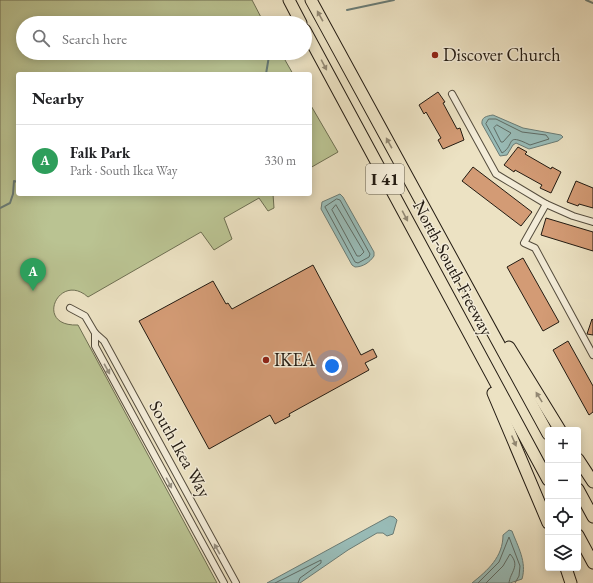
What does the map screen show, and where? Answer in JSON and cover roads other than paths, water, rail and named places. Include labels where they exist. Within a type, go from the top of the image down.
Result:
[{"type":"highway","points":[[289,0],[297,16]]},
{"type":"highway","name":"North-South Freeway","points":[[311,0],[545,428]]},
{"type":"highway","name":"North-South Freeway","points":[[312,43],[545,474]]},
{"type":"highway","points":[[442,238],[558,427]]},
{"type":"highway","points":[[466,328],[545,516]]},
{"type":"highway","points":[[581,463],[593,482]]},
{"type":"highway","points":[[581,495],[593,517]]},
{"type":"highway","points":[[581,541],[593,563]]},
{"type":"highway","points":[[567,571],[571,583]]},
{"type":"street","points":[[452,94],[494,172],[546,204],[573,216],[593,222]]},
{"type":"street","points":[[546,204],[524,243],[535,248],[537,251],[593,355]]},
{"type":"street","name":"South Ikea Way","points":[[70,308],[85,316],[95,333],[104,341],[236,583]]},
{"type":"street","name":"South Ikea Way","points":[[95,333],[95,346],[224,583]]},
{"type":"water","points":[[493,115],[523,128],[561,135],[563,137],[558,141],[529,149],[516,143],[507,155],[500,156],[482,124],[483,118]]},
{"type":"water","points":[[340,194],[374,252],[374,256],[366,264],[361,266],[355,267],[352,265],[321,209],[322,202]]},
{"type":"water","points":[[390,516],[397,520],[393,534],[387,536],[383,533],[377,533],[348,550],[300,583],[267,583]]},
{"type":"water","points":[[509,530],[512,531],[523,561],[522,579],[510,583],[472,583],[494,562],[500,550],[503,535]]},
{"type":"waterway","points":[[347,10],[394,0]]},
{"type":"waterway","points":[[586,0],[593,3]]},
{"type":"waterway","points":[[266,72],[268,60]]},
{"type":"waterway","points":[[0,208],[10,203],[13,194],[14,181],[16,182]]},
{"type":"place","name":"Discover Church","points":[[435,55]]},
{"type":"place","name":"Falk Park","points":[[33,291]]},
{"type":"place","name":"IKEA","points":[[266,360]]}]
